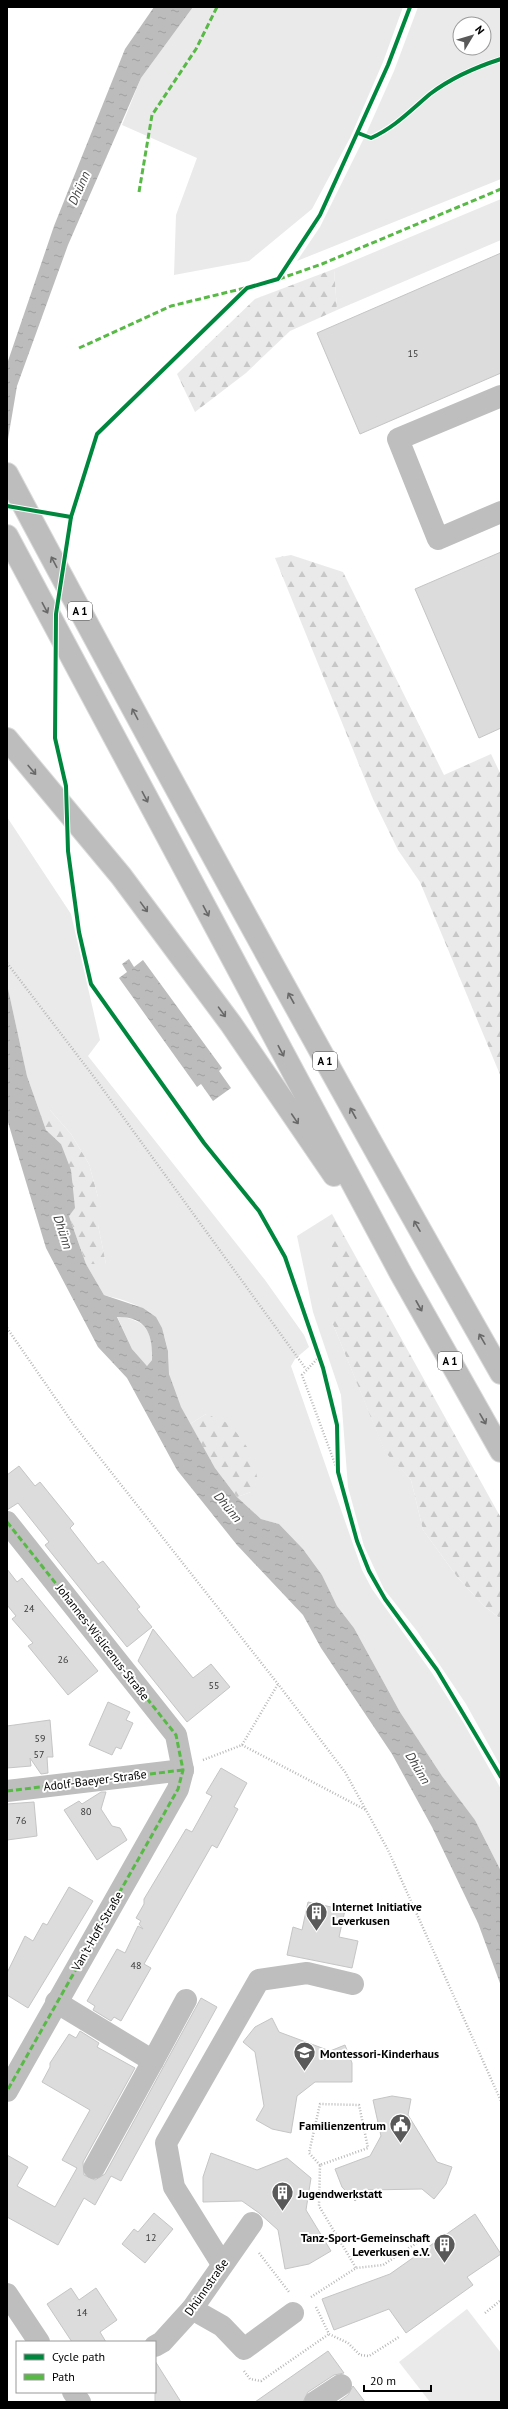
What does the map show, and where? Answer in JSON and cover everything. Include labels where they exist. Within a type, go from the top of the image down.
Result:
[{"type":"highway","name":"A 1","points":[[7,474],[153,748],[362,1128],[501,1373]]},
{"type":"highway","name":"A 1","points":[[7,536],[126,762],[400,1272],[501,1450]]},
{"type":"highway","points":[[7,739],[121,876],[231,1024],[400,1272]]},
{"type":"street","points":[[501,396],[398,439],[438,539],[501,512]]},
{"type":"street","name":"Johannes-Wislicenus-Straße","points":[[7,1522],[176,1735],[183,1770]]},
{"type":"street","name":"Adolf-Baeyer-Straße","points":[[7,1790],[183,1770]]},
{"type":"street","name":"Van't-Hoff-Straße","points":[[7,2091],[56,2002],[178,1789],[183,1770]]},
{"type":"street","points":[[222,2264],[174,2187],[166,2143],[259,1980],[307,1973],[353,1984]]},
{"type":"street","points":[[94,2168],[186,2000]]},
{"type":"street","points":[[56,2002],[153,2061]]},
{"type":"street","name":"Dhünnstraße","points":[[156,2345],[162,2342],[192,2309],[252,2223]]},
{"type":"street","points":[[7,2294],[39,2341]]},
{"type":"street","points":[[192,2309],[222,2326],[244,2349],[292,2313]]},
{"type":"street","points":[[316,2402],[340,2385]]},
{"type":"path","points":[[7,963],[32,993],[306,1369]]},
{"type":"path","points":[[7,1328],[74,1425],[278,1684],[345,1772],[392,1857],[501,2101]]},
{"type":"path","points":[[319,1357],[306,1369],[302,1375],[338,1472]]},
{"type":"path","points":[[183,1770],[212,1756],[242,1745],[278,1684]]},
{"type":"path","points":[[242,1745],[366,1811]]},
{"type":"path","points":[[320,2165],[368,2148],[359,2105],[320,2104],[309,2153],[320,2165],[319,2206],[356,2268]]},
{"type":"path","points":[[311,2297],[356,2268],[383,2265],[429,2235]]},
{"type":"path","points":[[485,2313],[501,2300]]},
{"type":"path","points":[[348,2343],[360,2355],[369,2356],[399,2337]]},
{"type":"green space","points":[[193,7],[403,7],[383,62],[350,138],[312,209],[249,261],[174,275],[176,215],[197,158],[122,125],[141,78]]},
{"type":"green space","points":[[418,7],[501,7],[501,179],[297,261],[320,227],[366,134],[394,71]]},
{"type":"green space","points":[[501,199],[501,240],[337,310],[334,269]]},
{"type":"green space","points":[[334,269],[337,310],[290,331],[246,373],[195,412],[177,374],[255,299]]},
{"type":"green space","points":[[291,555],[343,572],[444,775],[491,754],[501,775],[501,1077],[420,882],[398,850],[373,799],[275,558]]},
{"type":"green space","points":[[7,817],[71,914],[100,1040],[88,1056],[265,1280],[304,1335],[309,1347],[295,1359],[291,1366],[362,1570],[372,1589],[432,1673],[463,1722],[501,1789],[501,1871],[475,1820],[442,1776],[400,1712],[354,1628],[337,1606],[322,1575],[303,1549],[279,1524],[261,1519],[237,1497],[251,1492],[206,1414],[190,1424],[174,1393],[170,1380],[168,1351],[165,1337],[154,1318],[147,1311],[138,1306],[104,1295],[86,1264],[106,1264],[98,1225],[98,1197],[89,1164],[71,1134],[50,1110],[39,1110],[27,1076],[7,984]]},
{"type":"green space","points":[[39,1110],[50,1110],[71,1134],[89,1164],[98,1197],[98,1225],[106,1264],[86,1264],[69,1216],[61,1144],[46,1130]]},
{"type":"green space","points":[[332,1214],[332,1322],[385,1451],[411,1480],[423,1530],[458,1578],[485,1607],[501,1619],[501,1767],[466,1704],[417,1631],[384,1589],[364,1546],[348,1487],[341,1395],[313,1312],[297,1236]]},
{"type":"green space","points":[[332,1214],[501,1518],[501,1619],[485,1607],[458,1578],[423,1530],[411,1480],[385,1452],[332,1322]]},
{"type":"green space","points":[[117,1316],[142,1324],[146,1329],[151,1342],[152,1350],[152,1360],[147,1366],[132,1349]]},
{"type":"green space","points":[[206,1414],[230,1424],[250,1451],[258,1480],[251,1492],[237,1497],[215,1468],[190,1424]]},
{"type":"green space","points":[[467,2309],[501,2353],[501,2402],[430,2402],[399,2362]]},
{"type":"water","name":"Dhünn","points":[[154,7],[193,7],[141,78],[68,245],[17,386],[7,445],[7,364],[54,226],[125,49]]},
{"type":"water","points":[[129,959],[134,967],[143,960],[222,1068],[219,1071],[231,1088],[213,1101],[201,1084],[197,1087],[119,978],[127,972],[122,964]]},
{"type":"water","name":"Dhünn","points":[[7,984],[27,1076],[46,1130],[61,1144],[71,1170],[75,1208],[69,1216],[86,1264],[104,1295],[143,1308],[156,1317],[162,1328],[168,1351],[169,1374],[181,1407],[215,1468],[237,1497],[261,1519],[279,1524],[303,1549],[322,1575],[337,1606],[354,1628],[400,1712],[442,1776],[475,1820],[501,1871],[501,1986],[478,1923],[432,1827],[392,1754],[321,1648],[303,1615],[237,1545],[177,1470],[127,1378],[98,1347],[46,1248],[7,1119]],"holes":[[[117,1317],[127,1318],[142,1324],[149,1335],[152,1360],[147,1366],[132,1349]]]},
{"type":"building","points":[[501,253],[501,373],[360,434],[317,333]]},
{"type":"building","points":[[501,552],[501,728],[479,738],[415,589]]},
{"type":"building","points":[[19,1466],[35,1486],[40,1482],[74,1524],[70,1528],[98,1564],[103,1561],[140,1607],[137,1609],[152,1627],[127,1647],[45,1545],[49,1542],[18,1503],[7,1510],[7,1475]]},
{"type":"building","points":[[7,1569],[17,1582],[22,1578],[98,1671],[68,1695],[28,1646],[33,1643],[12,1619],[16,1616],[7,1605]]},
{"type":"building","points":[[153,1629],[193,1678],[211,1664],[230,1687],[187,1722],[138,1661]]},
{"type":"building","points":[[108,1702],[130,1712],[126,1720],[133,1723],[121,1749],[116,1747],[112,1755],[89,1745]]},
{"type":"building","points":[[50,1720],[53,1757],[47,1757],[48,1773],[41,1774],[30,1758],[31,1766],[7,1768],[7,1726]]},
{"type":"building","points":[[221,1768],[247,1783],[234,1807],[238,1809],[217,1848],[212,1845],[144,1964],[151,1968],[121,2021],[114,2017],[111,2021],[93,2010],[95,2006],[87,2001],[117,1949],[125,1953],[138,1926],[143,1929],[139,1924],[141,1921],[136,1918],[144,1904],[144,1899],[186,1829],[192,1832],[212,1796],[206,1793]]},
{"type":"building","points":[[101,1792],[106,1792],[101,1809],[112,1826],[120,1828],[127,1840],[97,1860],[64,1810],[79,1801],[82,1804]]},
{"type":"building","points":[[34,1802],[37,1836],[7,1840],[7,1804]]},
{"type":"building","points":[[69,1887],[93,1901],[28,2008],[7,1995],[7,1973],[25,1936],[33,1941],[43,1923],[47,1925]]},
{"type":"building","name":"Internet Initiative Leverkusen","points":[[308,1902],[345,1910],[339,1937],[358,1941],[352,1968],[287,1955],[293,1927],[302,1930]]},
{"type":"building","points":[[201,1998],[217,2007],[121,2181],[111,2176],[95,2205],[84,2198],[58,2245],[7,2217],[7,2155],[28,2167],[17,2186],[55,2207],[77,2168],[62,2160],[90,2110],[42,2082],[50,2067],[50,2063],[69,2034],[76,2038],[80,2031],[99,2043],[97,2047],[135,2068],[83,2162],[84,2175],[95,2180],[105,2174]]},
{"type":"building","name":"Montessori-Kinderhaus","points":[[272,2018],[279,2032],[330,2051],[345,2045],[352,2063],[352,2082],[315,2082],[297,2096],[291,2133],[272,2129],[256,2120],[264,2106],[255,2052],[243,2042],[255,2027]]},
{"type":"building","name":"Familienzentrum","points":[[392,2096],[411,2099],[408,2115],[437,2162],[452,2167],[446,2184],[434,2199],[422,2189],[367,2190],[355,2201],[342,2187],[335,2169],[370,2156],[381,2136],[373,2100]]},
{"type":"building","name":"Jugendwerkstatt","points":[[211,2153],[257,2170],[287,2158],[311,2178],[306,2210],[331,2251],[309,2264],[285,2269],[278,2230],[259,2213],[242,2201],[203,2202],[203,2177]]},
{"type":"building","points":[[154,2213],[173,2229],[145,2263],[122,2244],[134,2229],[138,2232]]},
{"type":"building","name":"Tanz-Sport-Gemeinschaft Leverkusen e.V.","points":[[475,2214],[501,2254],[467,2277],[473,2285],[406,2333],[389,2309],[334,2330],[322,2299],[390,2274]]},
{"type":"building","points":[[71,2288],[79,2300],[96,2288],[117,2320],[100,2332],[105,2341],[71,2341],[47,2304]]},
{"type":"building","points":[[328,2351],[344,2373],[334,2375],[308,2392],[303,2402],[255,2402]]},
{"type":"building","points":[[156,2363],[181,2402],[155,2402],[156,2393]]},
{"type":"building","points":[[353,2386],[365,2402],[338,2402],[348,2395]]},
{"type":"marked path","points":[[139,192],[152,115],[196,49],[217,7]]},
{"type":"marked path","points":[[279,279],[322,264],[501,189]]},
{"type":"marked path","points":[[79,348],[171,306],[245,288]]},
{"type":"marked path","points":[[7,1522],[176,1735],[183,1770],[178,1789],[7,2091]]},
{"type":"marked path","points":[[7,1791],[183,1770]]},
{"type":"cycle path","points":[[410,7],[388,65],[320,215],[278,279],[247,288],[97,434],[71,517],[56,614],[55,738],[66,786],[68,851],[79,932],[91,984],[204,1143],[259,1211],[285,1257],[323,1368],[337,1425],[338,1472],[357,1541],[369,1571],[385,1599],[437,1670],[501,1777]]},
{"type":"cycle path","points":[[358,133],[371,138],[379,134],[395,124],[430,94],[446,83],[473,69],[501,59]]},
{"type":"cycle path","points":[[7,506],[71,517]]},
{"type":"place","name":"Internet Initiative Leverkusen","points":[[316,1932]]},
{"type":"place","name":"Montessori-Kinderhaus","points":[[305,2072]]},
{"type":"place","name":"Familienzentrum","points":[[401,2144]]},
{"type":"place","name":"Jugendwerkstatt","points":[[283,2212]]},
{"type":"place","name":"Tanz-Sport-Gemeinschaft Leverkusen e.V.","points":[[445,2264]]}]
